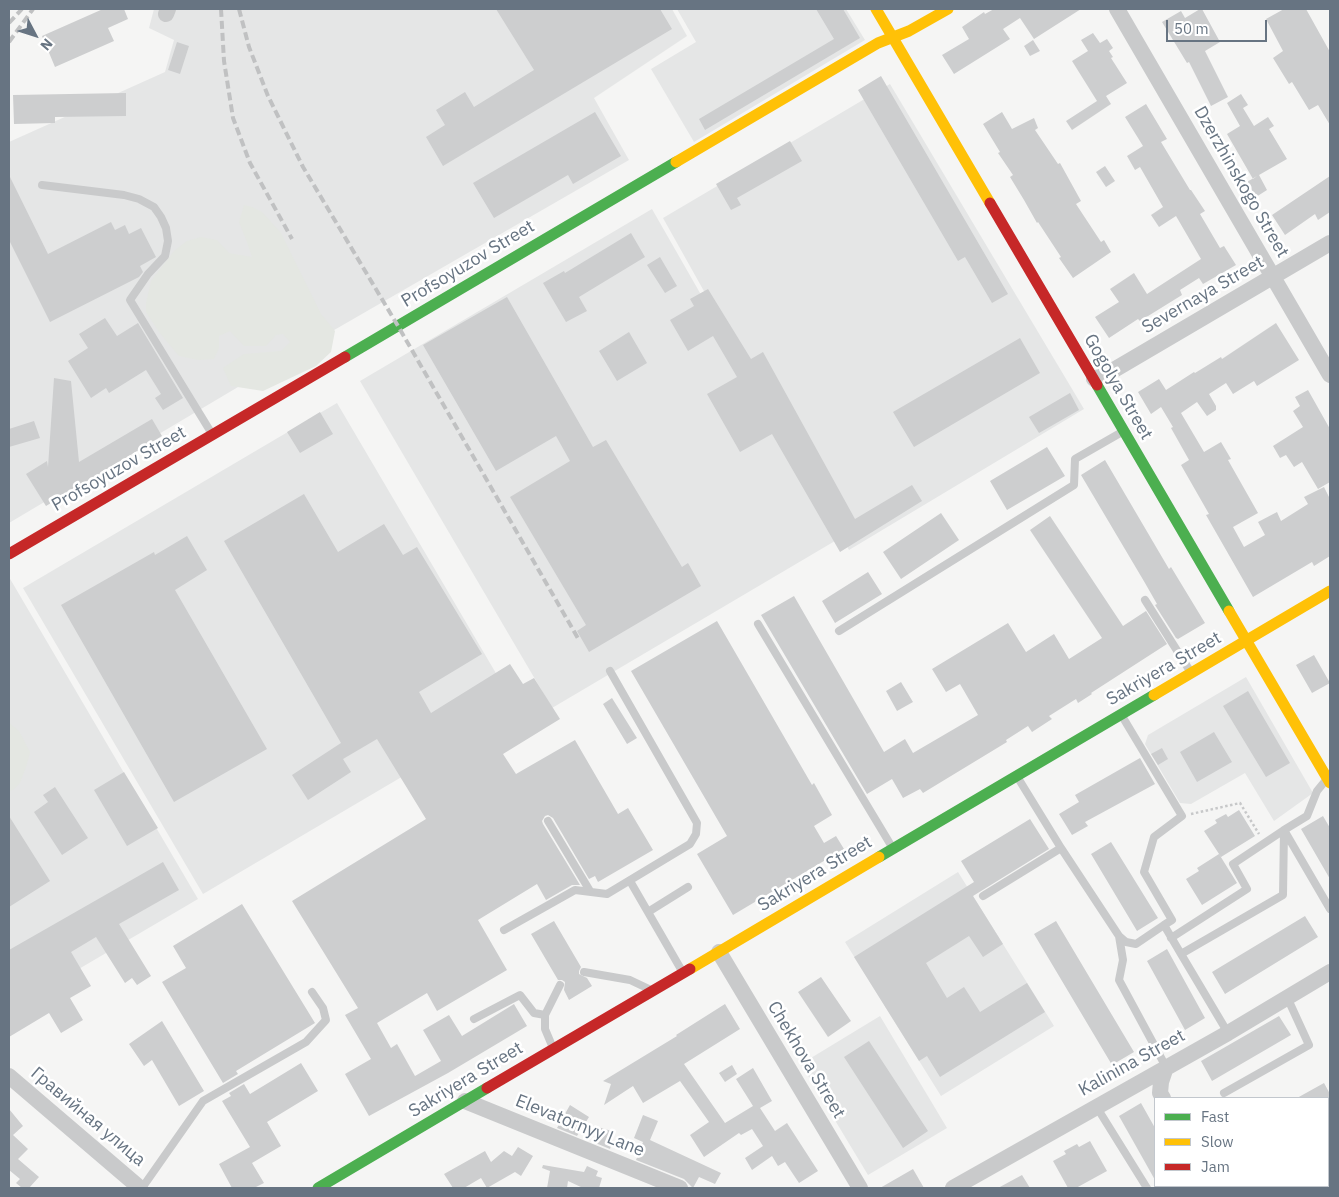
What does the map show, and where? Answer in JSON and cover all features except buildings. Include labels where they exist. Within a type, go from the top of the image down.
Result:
[{"type":"street","name":"Gogolya Street","points":[[876,9],[1329,781]]},
{"type":"street","name":"Profsoyuzov Street","points":[[9,554],[878,43],[893,38],[948,9]]},
{"type":"street","name":"Dzerzhinskogo Street","points":[[1117,9],[1330,375]]},
{"type":"street","name":"Severnaya Street","points":[[1094,379],[1107,374],[1330,243]]},
{"type":"street","name":"Sakriyera Street","points":[[318,1188],[1330,591]]},
{"type":"street","name":"Chekhova Street","points":[[719,952],[860,1188]]},
{"type":"street","name":"Kalinina Street","points":[[957,1187],[1096,1106],[1228,1033],[1330,972]]},
{"type":"street","points":[[1162,1097],[1160,1093],[1161,1082],[1166,1068]]},
{"type":"street","name":"Гравийная улица","points":[[9,1076],[141,1188]]},
{"type":"street","name":"Elevatornyy Lane","points":[[465,1102],[680,1188]]},
{"type":"lane","points":[[42,185],[124,195],[139,199],[154,207],[166,228],[168,241],[165,256],[148,274],[130,300],[213,435]]},
{"type":"lane","points":[[838,631],[1074,485],[1074,459],[1123,431]]},
{"type":"lane","points":[[1146,600],[1191,673]]},
{"type":"lane","points":[[758,624],[893,849]]},
{"type":"lane","points":[[504,930],[575,890],[607,894],[690,844],[696,834],[697,823],[610,672]]},
{"type":"lane","points":[[1017,776],[1061,848],[1119,936],[1126,942],[1136,944],[1172,920],[1144,872],[1154,837],[1182,816],[1121,714]]},
{"type":"lane","points":[[1171,938],[1248,889],[1233,864],[1307,816],[1317,791],[1329,781]]},
{"type":"lane","points":[[548,821],[590,892]]},
{"type":"lane","points":[[1284,830],[1330,910]]},
{"type":"lane","points":[[1181,954],[1283,895],[1284,830]]},
{"type":"lane","points":[[983,896],[1061,848]]},
{"type":"lane","points":[[630,881],[683,973]]},
{"type":"lane","points":[[648,912],[688,887]]},
{"type":"lane","points":[[1164,924],[1228,1033]]},
{"type":"lane","points":[[1119,936],[1123,960],[1119,980],[1166,1068]]},
{"type":"lane","points":[[584,972],[630,980],[653,990]]},
{"type":"lane","points":[[553,1049],[545,1029],[545,1015],[560,985]]},
{"type":"lane","points":[[141,1188],[202,1101],[306,1042],[326,1020],[323,1008],[312,992]]},
{"type":"lane","points":[[474,1019],[520,995],[534,1013],[545,1015]]},
{"type":"lane","points":[[1224,1093],[1308,1045],[1287,997]]},
{"type":"lane","points":[[1096,1106],[1147,1188]]},
{"type":"path","points":[[1182,816],[1240,803],[1265,843]]},
{"type":"shaded area","points":[[154,9],[672,9],[687,36],[594,98],[629,160],[329,333],[9,523],[9,142],[165,72],[174,40],[149,28]]},
{"type":"shaded area","points":[[677,9],[846,9],[865,40],[694,142],[651,69],[696,42]]},
{"type":"shaded area","points":[[890,84],[1084,409],[849,550],[663,218]]},
{"type":"shaded area","points":[[244,205],[262,212],[281,233],[321,314],[335,331],[331,352],[316,366],[263,391],[231,386],[223,368],[244,354],[281,351],[290,342],[283,334],[276,335],[266,346],[244,346],[230,331],[219,336],[219,348],[214,359],[198,360],[179,356],[159,332],[146,312],[151,281],[174,251],[187,241],[201,237],[217,240],[229,253],[252,257],[239,222]]},
{"type":"shaded area","points":[[652,209],[840,538],[552,708],[360,381]]},
{"type":"shaded area","points":[[337,403],[517,709],[203,894],[23,588]]},
{"type":"shaded area","points":[[9,577],[198,899],[9,1010]]},
{"type":"shaded area","points":[[1246,677],[1313,793],[1274,821],[1245,773],[1191,804],[1180,803],[1145,744],[1148,735]]},
{"type":"shaded area","points":[[9,723],[19,731],[30,752],[20,783],[13,790],[9,791]]},
{"type":"shaded area","points":[[958,872],[1054,1026],[941,1096],[845,942]]},
{"type":"shaded area","points":[[880,1016],[947,1128],[868,1175],[801,1064]]},
{"type":"railway","points":[[9,23],[22,9]]},
{"type":"railway","points":[[9,42],[33,9]]},
{"type":"railway","points":[[221,9],[224,61],[233,118],[250,163],[292,239]]},
{"type":"railway","points":[[239,9],[249,47],[268,96],[303,167],[398,326],[579,640]]},
{"type":"traffic: fast","points":[[345,357],[676,162]]},
{"type":"traffic: fast","points":[[1097,385],[1229,611]]},
{"type":"traffic: fast","points":[[879,857],[1154,695]]},
{"type":"traffic: fast","points":[[318,1188],[487,1088]]},
{"type":"traffic: slow","points":[[876,9],[990,203]]},
{"type":"traffic: slow","points":[[676,162],[878,43],[909,31],[948,9]]},
{"type":"traffic: slow","points":[[1154,695],[1330,591]]},
{"type":"traffic: slow","points":[[1229,611],[1330,783]]},
{"type":"traffic: slow","points":[[690,969],[879,857]]},
{"type":"traffic: jam","points":[[990,203],[1097,385]]},
{"type":"traffic: jam","points":[[9,554],[345,357]]},
{"type":"traffic: jam","points":[[487,1088],[690,969]]}]
